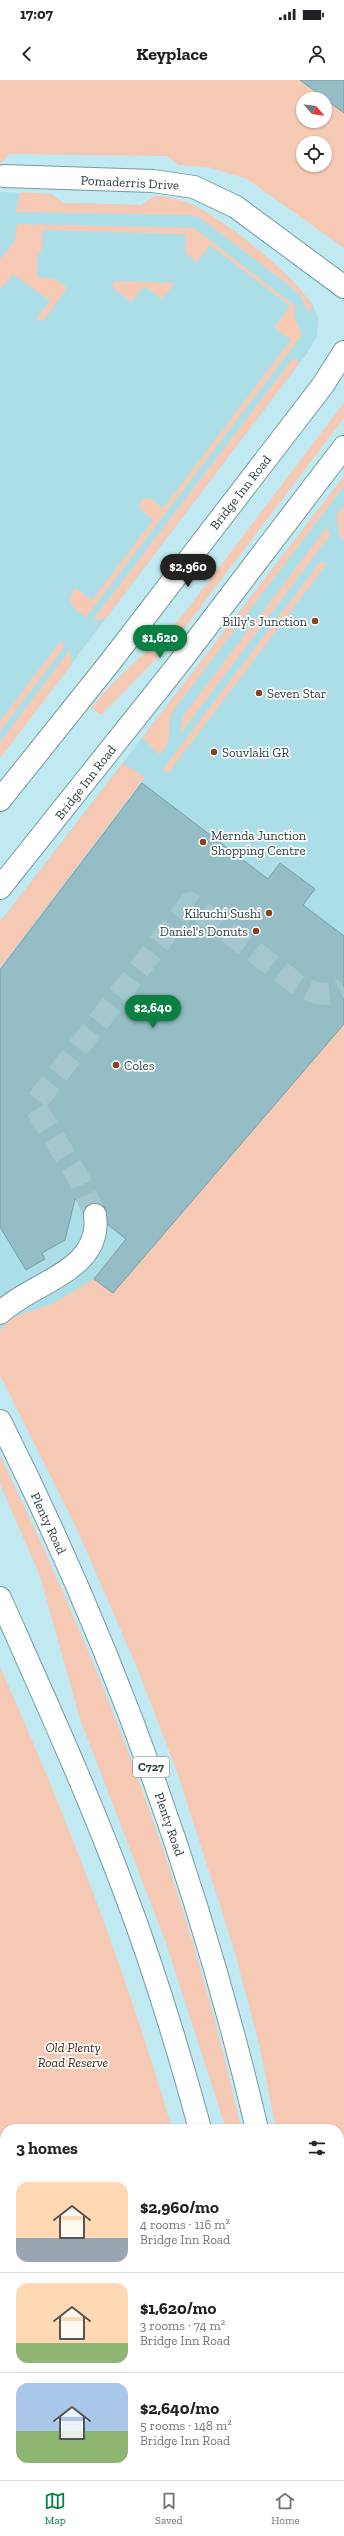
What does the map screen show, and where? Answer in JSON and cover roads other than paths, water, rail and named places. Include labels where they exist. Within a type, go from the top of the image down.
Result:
[{"type":"main road","name":"Pomaderris Drive","points":[[4,176],[154,180],[194,187],[236,207],[344,286]]},
{"type":"main road","name":"Bridge Inn Road","points":[[0,800],[111,661],[313,398],[344,352]]},
{"type":"main road","name":"Bridge Inn Road","points":[[0,888],[175,668],[344,447]]},
{"type":"main road","points":[[0,1314],[26,1294],[66,1271],[84,1257],[96,1235],[95,1215]]},
{"type":"main road","points":[[0,1292],[26,1294]]},
{"type":"main road","name":"Plenty Road","points":[[0,1421],[50,1523],[92,1617],[149,1761],[182,1859],[212,1957],[256,2124]]},
{"type":"main road","points":[[0,1598],[85,1792],[124,1891],[159,1987],[199,2124]]},
{"type":"tunnel","points":[[95,1215],[77,1175],[34,1105],[190,903],[298,985],[321,994],[332,993],[344,988]]},
{"type":"place","name":"Billy's Junction","points":[[315,621]]},
{"type":"place","name":"Seven Star","points":[[259,693]]},
{"type":"place","name":"Souvlaki GR","points":[[214,752]]},
{"type":"place","name":"Mernda Junction Shopping Centre","points":[[203,842]]},
{"type":"place","name":"Kikuchi Sushi","points":[[269,913]]},
{"type":"place","name":"Daniel's Donuts","points":[[256,931]]},
{"type":"place","name":"Coles","points":[[116,1065]]},
{"type":"park label","name":"Old Plenty Road Reserve","points":[[73,2054]]}]
